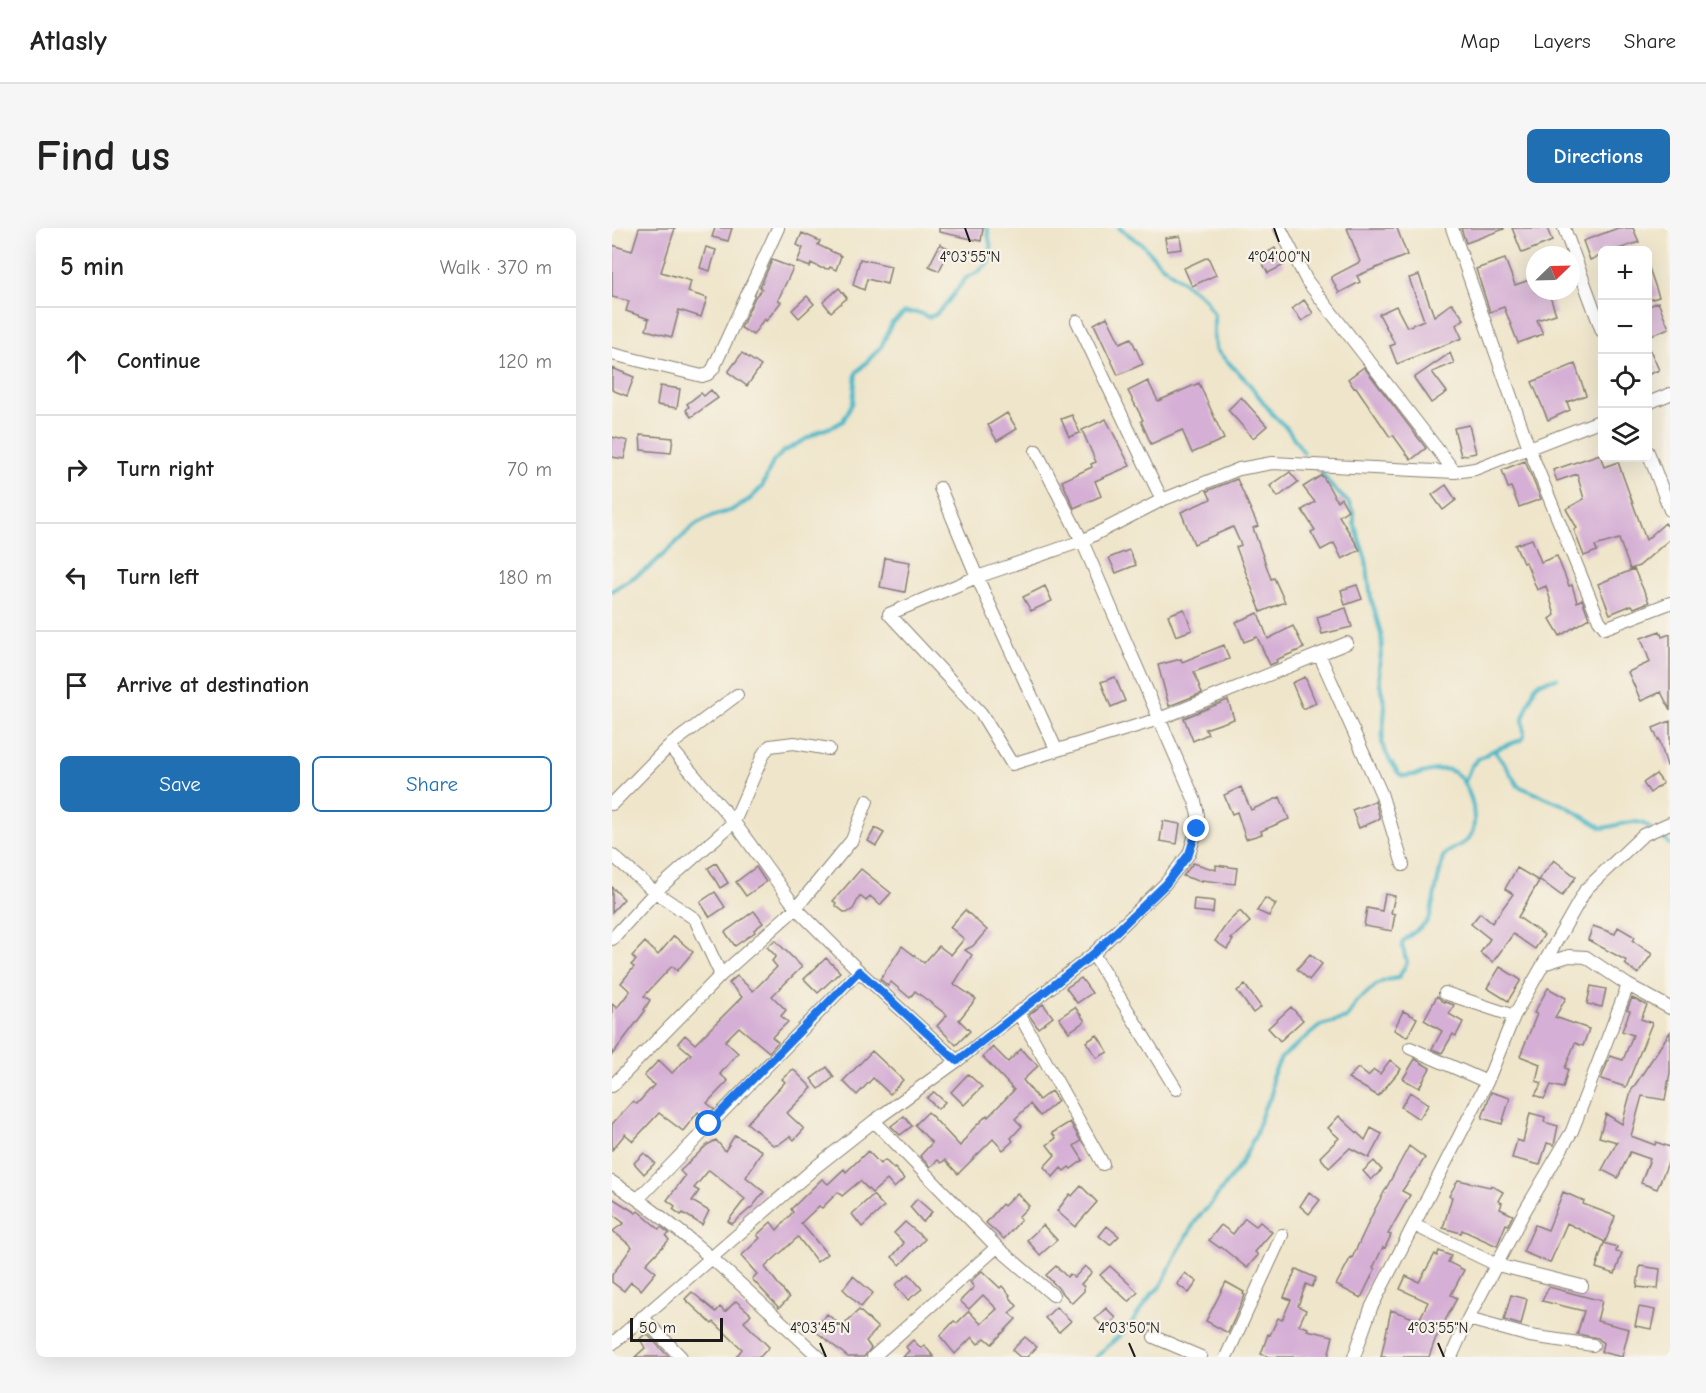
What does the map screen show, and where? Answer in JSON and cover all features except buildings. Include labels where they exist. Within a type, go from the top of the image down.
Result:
[{"type":"street","points":[[612,354],[702,376],[708,374],[713,369],[778,228]]},
{"type":"street","points":[[1452,228],[1529,448],[1599,620],[1605,628],[1670,603]]},
{"type":"street","points":[[1564,228],[1598,320]]},
{"type":"street","points":[[1284,229],[1306,281],[1455,472]]},
{"type":"street","points":[[1077,321],[1162,500]]},
{"type":"street","points":[[1652,401],[1670,394]]},
{"type":"street","points":[[1347,643],[1159,719],[1012,764],[981,713],[889,614],[977,577],[1082,541],[1162,500],[1239,469],[1272,463],[1455,472],[1475,469],[1598,422]]},
{"type":"street","points":[[612,1344],[817,1166],[874,1120],[957,1061],[1093,954],[1166,884],[1189,854],[1194,843],[1198,815],[1195,801],[1082,541],[1036,450]]},
{"type":"street","points":[[1651,462],[1670,510]]},
{"type":"street","points":[[940,488],[977,577],[1056,749]]},
{"type":"street","points":[[1319,654],[1381,793],[1403,865]]},
{"type":"street","points":[[612,804],[669,746],[737,695]]},
{"type":"street","points":[[612,939],[655,892],[734,822],[764,753],[770,746],[794,743],[829,749]]},
{"type":"street","points":[[669,746],[734,822],[796,908],[859,971],[957,1061]]},
{"type":"street","points":[[612,1086],[720,975],[796,908],[852,840],[867,801]]},
{"type":"street","points":[[1354,1357],[1371,1308],[1487,1082],[1514,1016],[1586,889],[1642,835],[1670,823]]},
{"type":"street","points":[[612,855],[655,892],[694,919],[720,975]]},
{"type":"street","points":[[1093,954],[1176,1089]]},
{"type":"street","points":[[1543,964],[1569,956],[1586,957],[1670,1008]]},
{"type":"street","points":[[638,1199],[859,971]]},
{"type":"street","points":[[1451,1357],[1497,1264],[1572,1131],[1629,985]]},
{"type":"street","points":[[1445,993],[1514,1016]]},
{"type":"street","points":[[1018,1012],[1103,1164]]},
{"type":"street","points":[[1410,1048],[1487,1082]]},
{"type":"street","points":[[874,1120],[997,1247],[1053,1295]]},
{"type":"street","points":[[612,1182],[638,1199],[712,1258],[819,1357]]},
{"type":"street","points":[[1414,1225],[1497,1264],[1582,1286]]},
{"type":"street","points":[[1226,1357],[1282,1235]]},
{"type":"street","points":[[873,1357],[997,1247]]},
{"type":"street","points":[[642,1317],[681,1357]]},
{"type":"street","points":[[1468,1319],[1530,1336],[1593,1345]]},
{"type":"street","points":[[1154,1337],[1201,1357]]},
{"type":"waterway","points":[[612,591],[651,566],[696,524],[709,517],[732,510],[750,499],[762,487],[773,462],[783,452],[843,421],[853,402],[856,373],[881,347],[892,323],[905,312],[920,313],[928,317],[935,315],[966,278],[978,272],[989,262],[992,254],[987,228]]},
{"type":"waterway","points":[[1119,228],[1143,245],[1159,263],[1204,298],[1214,314],[1214,341],[1217,351],[1247,381],[1274,416],[1287,428],[1304,453]]},
{"type":"waterway","points":[[1096,1357],[1128,1328],[1152,1294],[1161,1286],[1198,1217],[1241,1164],[1256,1134],[1264,1108],[1272,1095],[1272,1077],[1281,1058],[1321,1025],[1347,1018],[1357,1001],[1376,985],[1398,978],[1407,963],[1403,941],[1426,923],[1430,916],[1443,857],[1466,841],[1473,831],[1472,802],[1461,778],[1454,772],[1439,769],[1403,776],[1399,774],[1389,759],[1382,744],[1385,706],[1379,668],[1381,634],[1371,598],[1366,560],[1349,503],[1332,487],[1321,472]]},
{"type":"waterway","points":[[1465,782],[1471,766],[1478,759],[1521,740],[1524,736],[1523,718],[1535,687],[1539,683],[1557,678]]},
{"type":"waterway","points":[[1494,750],[1518,786],[1566,806],[1602,828],[1632,822],[1638,822],[1650,828]]},
{"type":"waterway","points":[[1656,832],[1670,844]]},
{"type":"route","points":[[709,1124],[859,971],[957,1061],[1093,954],[1166,884],[1189,854],[1197,829]]}]
